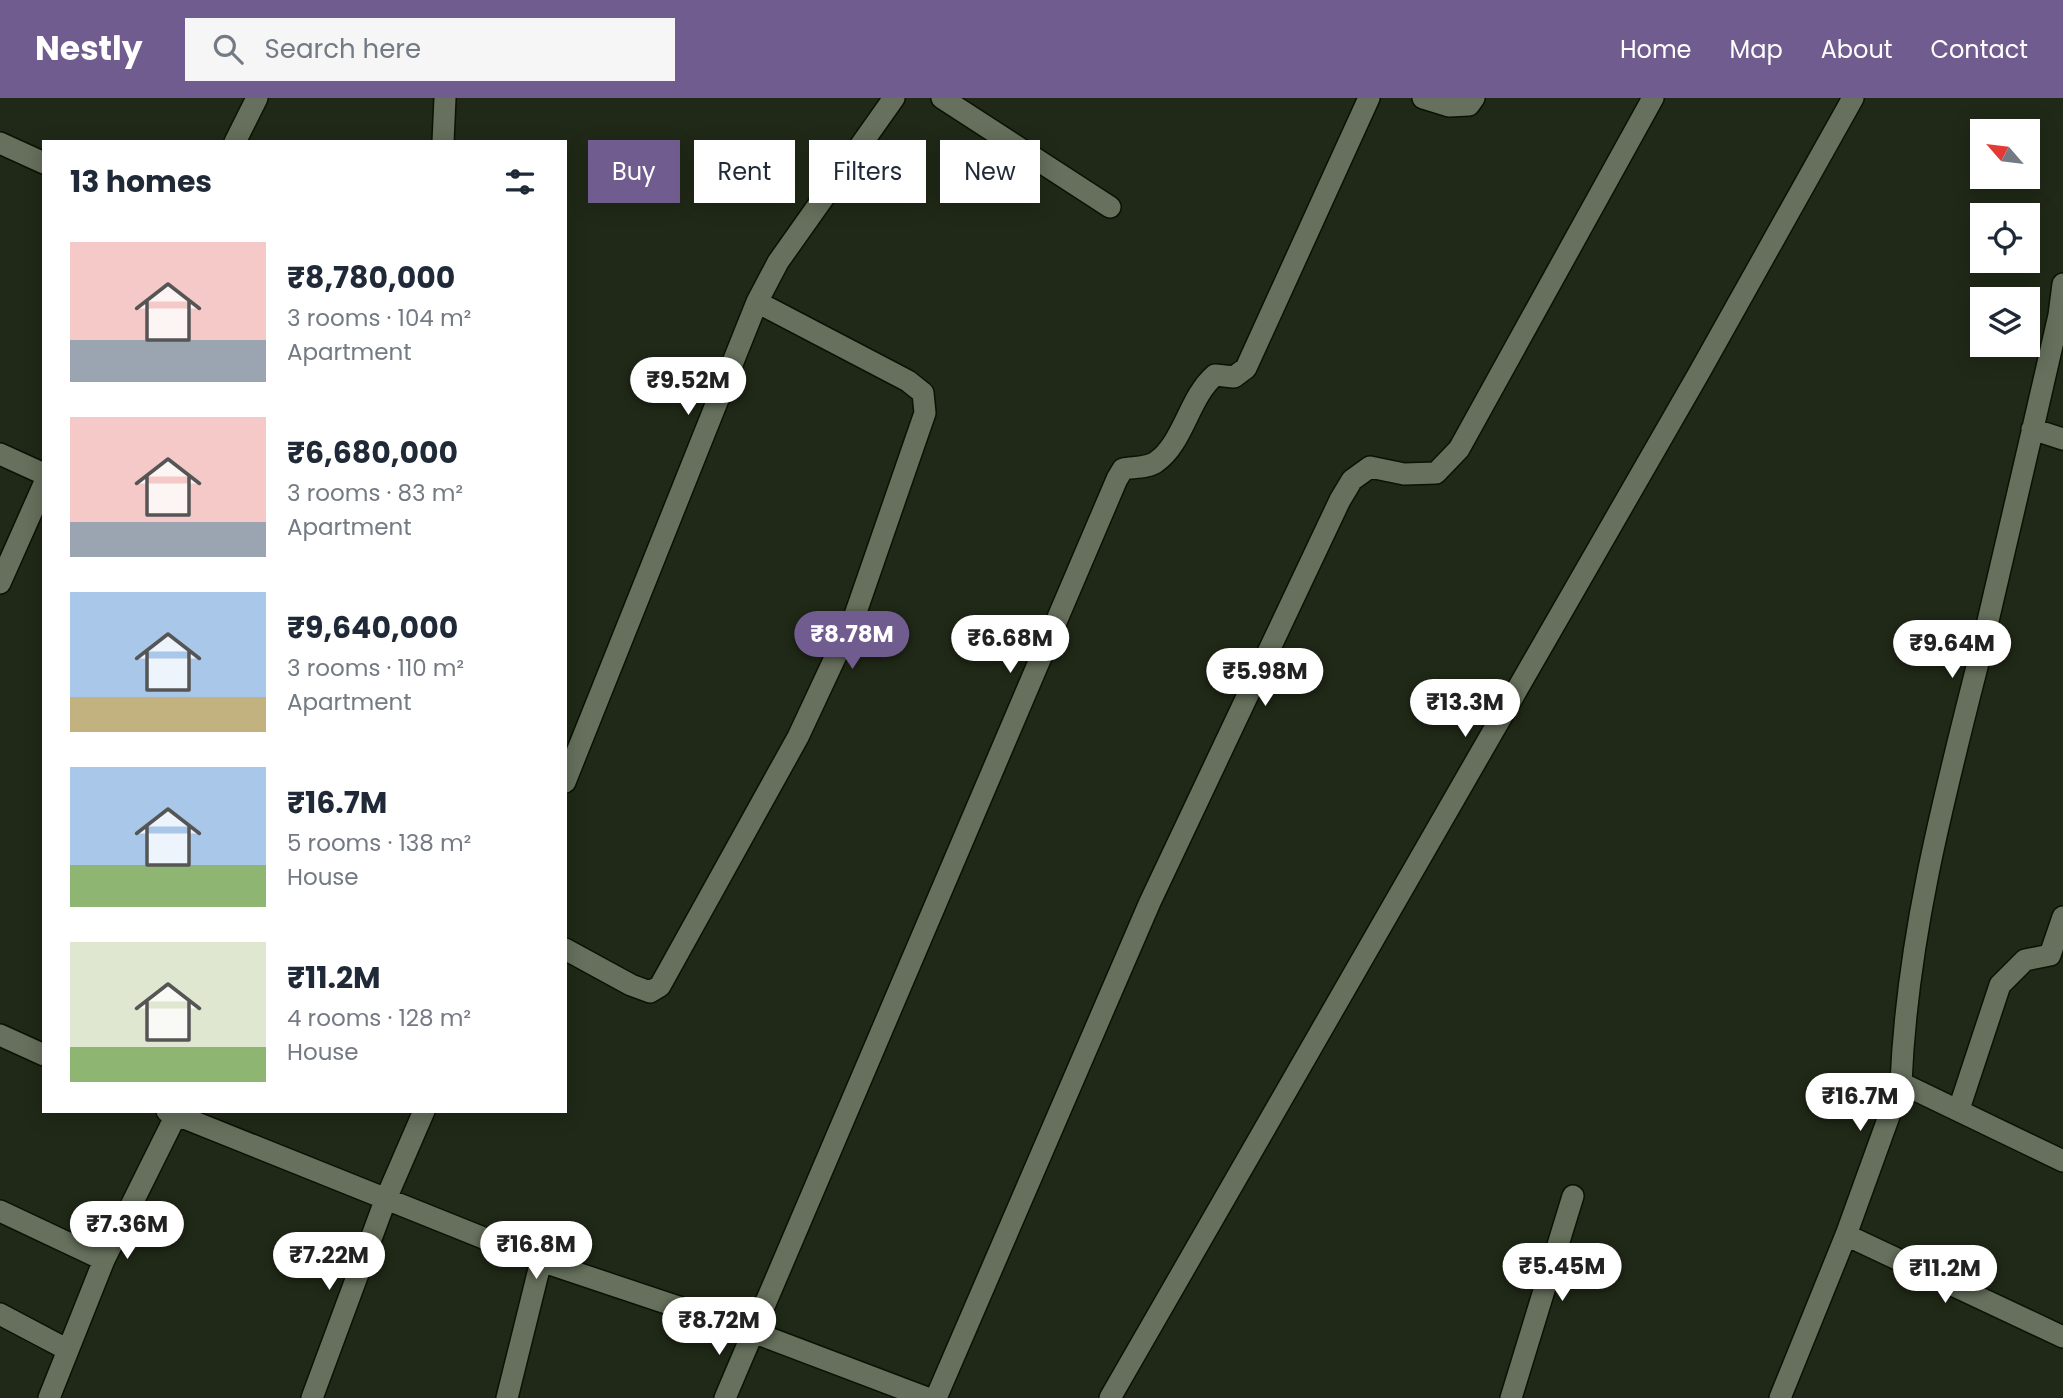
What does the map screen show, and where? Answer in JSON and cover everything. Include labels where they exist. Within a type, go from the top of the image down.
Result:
[{"type":"street","points":[[236,140],[257,98]]},
{"type":"street","points":[[443,140],[445,98]]},
{"type":"street","points":[[567,777],[757,302],[778,262],[894,98]]},
{"type":"street","points":[[942,98],[1110,207]]},
{"type":"street","points":[[725,1398],[1117,479],[1123,469],[1154,464],[1167,452],[1204,384],[1215,374],[1234,377],[1246,368],[1369,98]]},
{"type":"street","points":[[1423,98],[1448,106],[1469,105],[1474,98]]},
{"type":"street","points":[[936,1398],[1150,902],[1340,500],[1352,480],[1370,467],[1404,474],[1436,473],[1458,449],[1653,98]]},
{"type":"street","points":[[1110,1398],[1699,373],[1853,98]]},
{"type":"street","points":[[0,143],[42,162]]},
{"type":"street","points":[[1780,1398],[1846,1235],[1900,1083],[1903,1026],[1936,832],[2032,429],[2063,284]]},
{"type":"street","points":[[567,950],[631,985],[650,992],[660,986],[798,737],[855,615],[925,413],[923,393],[908,381],[757,302]]},
{"type":"street","points":[[2032,429],[2063,439]]},
{"type":"street","points":[[0,454],[42,473]]},
{"type":"street","points":[[0,583],[42,488]]},
{"type":"street","points":[[1959,1109],[2000,985],[2025,960],[2057,958],[2063,916]]},
{"type":"street","points":[[0,1035],[42,1054]]},
{"type":"street","points":[[1900,1083],[2063,1161]]},
{"type":"street","points":[[49,1398],[104,1260],[174,1113],[385,1201],[541,1261],[752,1332],[928,1398]]},
{"type":"street","points":[[312,1398],[385,1201],[423,1113]]},
{"type":"street","points":[[1511,1398],[1573,1196]]},
{"type":"street","points":[[0,1211],[104,1260]]},
{"type":"street","points":[[1846,1235],[2063,1337]]},
{"type":"street","points":[[507,1398],[541,1261]]},
{"type":"street","points":[[0,1314],[68,1350]]}]
